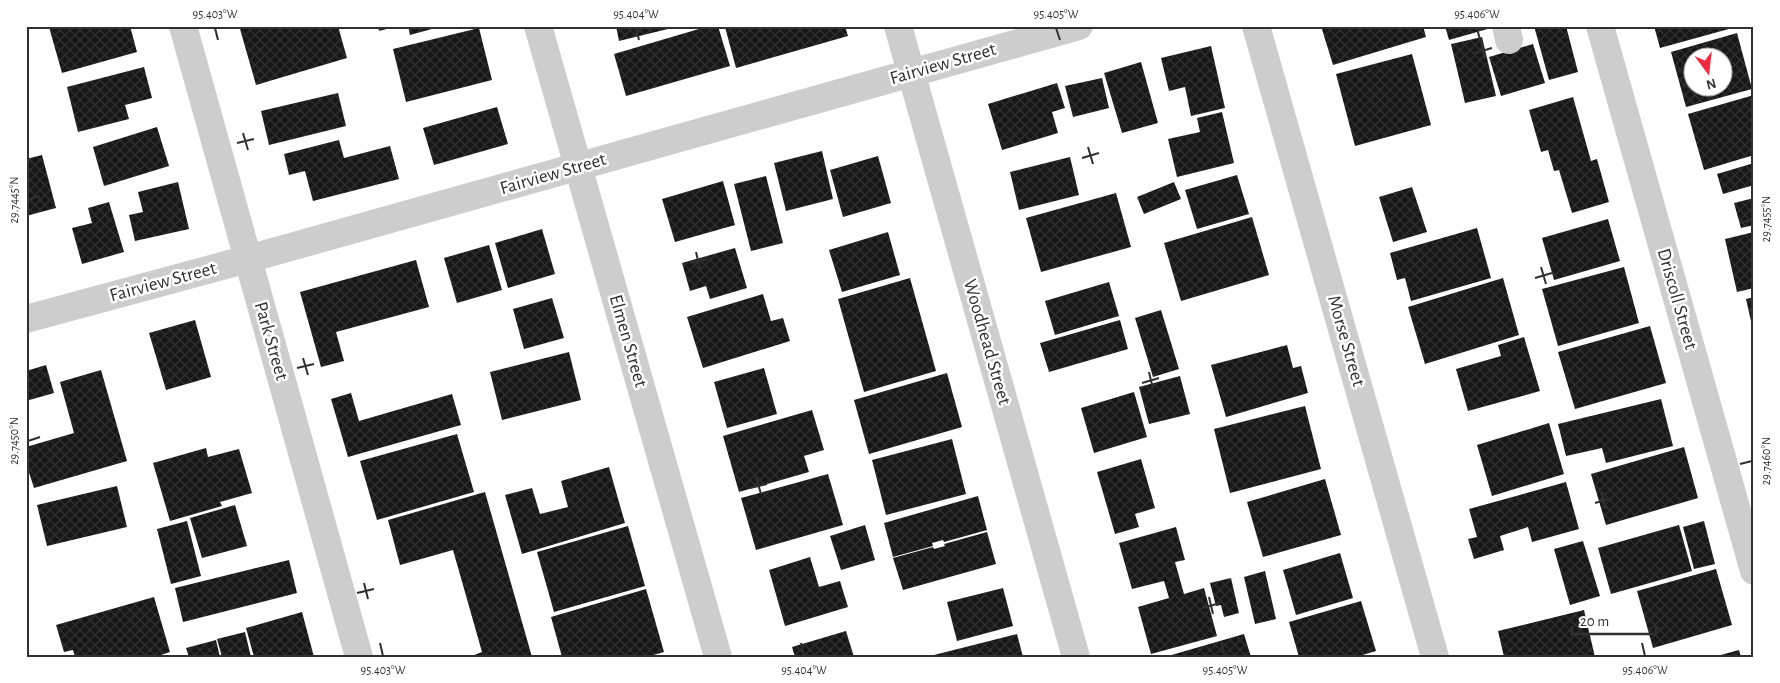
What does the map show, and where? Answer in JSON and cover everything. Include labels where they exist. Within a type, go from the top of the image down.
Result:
[{"type":"street","name":"Park Street","points":[[183,26],[359,657]]},
{"type":"street","name":"Elmen Street","points":[[538,26],[718,657]]},
{"type":"street","name":"Woodhead Street","points":[[898,26],[1076,657]]},
{"type":"street","name":"Fairview Street","points":[[26,319],[248,259],[1079,26]]},
{"type":"street","name":"Morse Street","points":[[1256,26],[1435,657]]},
{"type":"street","name":"Driscoll Street","points":[[1600,26],[1754,571]]},
{"type":"building","points":[[130,26],[137,52],[62,73],[49,27]]},
{"type":"building","points":[[249,26],[338,26],[347,58],[256,85],[240,29]]},
{"type":"building","points":[[378,26],[394,26],[394,27],[379,31]]},
{"type":"building","points":[[408,26],[439,26],[439,27],[410,35]]},
{"type":"building","points":[[616,26],[676,26],[676,27],[619,41]]},
{"type":"building","points":[[709,26],[718,26],[730,66],[626,96],[614,54]]},
{"type":"building","points":[[845,26],[848,36],[736,68],[725,27]]},
{"type":"building","points":[[1321,26],[1423,26],[1426,37],[1333,65]]},
{"type":"building","points":[[1445,26],[1491,26],[1491,28],[1449,40]]},
{"type":"building","points":[[1534,26],[1566,26],[1578,72],[1549,80]]},
{"type":"building","points":[[1654,26],[1736,26],[1736,27],[1660,48]]},
{"type":"building","points":[[479,28],[492,80],[406,102],[393,49]]},
{"type":"building","points":[[1737,33],[1752,89],[1732,94],[1732,48],[1685,48]]},
{"type":"building","points":[[1482,37],[1496,96],[1465,103],[1451,44]]},
{"type":"building","points":[[1533,44],[1545,83],[1501,96],[1489,57]]},
{"type":"building","points":[[1211,46],[1225,108],[1191,116],[1185,87],[1169,91],[1161,58]]},
{"type":"building","points":[[1682,49],[1682,92],[1671,52]]},
{"type":"building","points":[[1412,54],[1431,125],[1355,146],[1336,74]]},
{"type":"building","points":[[1141,62],[1158,123],[1122,133],[1104,73]]},
{"type":"building","points":[[144,67],[152,98],[125,105],[129,119],[78,132],[67,87]]},
{"type":"building","points":[[1102,78],[1109,108],[1073,117],[1065,86]]},
{"type":"building","points":[[1057,83],[1065,108],[1052,112],[1058,133],[1002,150],[988,104]]},
{"type":"building","points":[[338,93],[346,126],[269,145],[261,111]]},
{"type":"building","points":[[1754,95],[1754,155],[1704,170],[1688,114]]},
{"type":"building","points":[[1573,97],[1591,161],[1597,159],[1609,202],[1572,213],[1559,170],[1554,171],[1548,150],[1541,152],[1529,110]]},
{"type":"building","points":[[1684,98],[1719,98],[1686,107]]},
{"type":"building","points":[[497,107],[508,144],[434,165],[423,128]]},
{"type":"building","points":[[1222,112],[1234,163],[1177,177],[1168,139],[1200,132],[1197,118]]},
{"type":"building","points":[[157,127],[169,166],[104,186],[93,147]]},
{"type":"building","points":[[339,140],[344,158],[390,146],[399,179],[313,201],[305,171],[289,175],[284,154]]},
{"type":"building","points":[[822,151],[833,199],[786,211],[774,163]]},
{"type":"building","points":[[42,155],[56,208],[26,216],[26,159]]},
{"type":"building","points":[[878,156],[891,203],[843,217],[830,170]]},
{"type":"building","points":[[1070,157],[1079,195],[1019,210],[1010,172]]},
{"type":"building","points":[[1754,163],[1754,185],[1723,194],[1717,174]]},
{"type":"building","points":[[1237,175],[1249,214],[1197,229],[1185,190]]},
{"type":"building","points":[[766,176],[783,243],[751,251],[734,184]]},
{"type":"building","points":[[723,181],[735,225],[675,242],[662,199]]},
{"type":"building","points":[[178,182],[189,229],[135,241],[129,215],[143,212],[138,192]]},
{"type":"building","points":[[1174,182],[1181,199],[1144,214],[1137,197]]},
{"type":"building","points":[[1412,187],[1427,232],[1393,242],[1379,197]]},
{"type":"building","points":[[1116,193],[1131,247],[1041,272],[1026,218]]},
{"type":"building","points":[[1754,198],[1754,225],[1741,228],[1734,203]]},
{"type":"building","points":[[109,202],[124,252],[82,264],[72,228],[92,223],[88,208]]},
{"type":"building","points":[[1252,217],[1269,275],[1181,301],[1164,243]]},
{"type":"building","points":[[1608,219],[1620,261],[1554,280],[1542,238]]},
{"type":"building","points":[[1477,228],[1491,278],[1411,301],[1405,278],[1397,280],[1390,253]]},
{"type":"building","points":[[542,229],[555,274],[508,288],[495,243]]},
{"type":"building","points":[[888,232],[900,275],[842,292],[829,250]]},
{"type":"building","points":[[1754,232],[1754,288],[1737,292],[1725,239]]},
{"type":"building","points":[[489,245],[502,290],[457,303],[444,258]]},
{"type":"building","points":[[735,248],[747,288],[710,299],[706,286],[690,291],[682,263]]},
{"type":"building","points":[[416,260],[429,307],[336,332],[344,361],[321,367],[300,292]]},
{"type":"building","points":[[1624,267],[1639,323],[1558,346],[1542,289]]},
{"type":"building","points":[[910,278],[936,371],[864,392],[838,299]]},
{"type":"building","points":[[1503,278],[1519,335],[1425,364],[1408,307]]},
{"type":"building","points":[[1109,282],[1119,316],[1055,335],[1045,301]]},
{"type":"building","points":[[763,294],[771,321],[783,318],[790,341],[703,368],[687,317]]},
{"type":"building","points":[[1754,297],[1754,329],[1753,330],[1746,299]]},
{"type":"building","points":[[552,298],[564,338],[524,349],[513,309]]},
{"type":"building","points":[[1161,310],[1179,369],[1153,377],[1135,318]]},
{"type":"building","points":[[195,320],[211,377],[166,390],[149,333]]},
{"type":"building","points":[[1120,320],[1128,349],[1049,372],[1040,343]]},
{"type":"building","points":[[1650,326],[1666,383],[1575,409],[1558,352]]},
{"type":"building","points":[[1524,337],[1540,391],[1468,411],[1456,369],[1501,356],[1498,345]]},
{"type":"building","points":[[1287,345],[1293,368],[1301,366],[1308,393],[1226,417],[1211,365]]},
{"type":"building","points":[[569,352],[581,400],[502,420],[490,372]]},
{"type":"building","points":[[46,365],[54,393],[26,401],[26,371]]},
{"type":"building","points":[[764,368],[777,414],[727,428],[714,382]]},
{"type":"building","points":[[101,370],[127,461],[34,488],[26,463],[26,447],[74,433],[60,382]]},
{"type":"building","points":[[947,373],[962,427],[869,454],[854,400]]},
{"type":"building","points":[[1180,376],[1190,414],[1149,424],[1139,387]]},
{"type":"building","points":[[1134,392],[1147,437],[1094,453],[1081,408]]},
{"type":"building","points":[[351,393],[359,421],[452,394],[461,425],[348,457],[331,399]]},
{"type":"building","points":[[1661,399],[1673,446],[1606,463],[1602,448],[1566,456],[1558,424]]},
{"type":"building","points":[[1305,406],[1321,469],[1230,493],[1214,429]]},
{"type":"building","points":[[812,410],[824,450],[804,456],[809,472],[739,492],[723,436]]},
{"type":"building","points":[[1549,423],[1564,474],[1492,496],[1477,445]]},
{"type":"building","points":[[457,434],[474,492],[377,520],[360,461]]},
{"type":"building","points":[[952,439],[966,494],[886,515],[872,460]]},
{"type":"building","points":[[1684,447],[1698,498],[1606,525],[1591,474]]},
{"type":"building","points":[[206,448],[208,457],[239,449],[252,493],[220,502],[222,506],[170,521],[153,463]]},
{"type":"building","points":[[1141,459],[1155,508],[1135,514],[1139,527],[1115,534],[1097,472]]},
{"type":"building","points":[[609,467],[625,523],[522,554],[505,495],[532,488],[540,514],[568,507],[561,481]]},
{"type":"building","points":[[828,474],[843,525],[756,550],[741,498]]},
{"type":"building","points":[[1325,479],[1341,535],[1263,557],[1247,502]]},
{"type":"building","points":[[1566,482],[1579,529],[1532,542],[1528,527],[1500,536],[1504,550],[1474,559],[1468,539],[1477,537],[1469,509]]},
{"type":"building","points":[[117,486],[127,527],[47,546],[37,505]]},
{"type":"building","points":[[485,492],[532,657],[469,657],[482,652],[453,550],[400,565],[388,520]]},
{"type":"building","points":[[978,496],[987,530],[944,542],[943,540],[932,543],[933,546],[893,557],[884,523]]},
{"type":"building","points":[[235,505],[247,546],[202,558],[190,518]]},
{"type":"building","points":[[187,521],[201,576],[171,584],[157,529]]},
{"type":"building","points":[[1704,521],[1715,564],[1694,569],[1683,527]]},
{"type":"building","points":[[865,525],[875,560],[841,570],[830,536]]},
{"type":"building","points":[[1679,525],[1692,571],[1611,594],[1598,548]]},
{"type":"building","points":[[628,526],[645,586],[554,612],[537,552]]},
{"type":"building","points":[[1176,527],[1185,560],[1175,562],[1184,594],[1204,588],[1217,636],[1151,654],[1138,607],[1169,598],[1164,581],[1132,589],[1119,543]]},
{"type":"building","points":[[987,532],[996,564],[903,590],[893,558],[933,547],[934,549],[945,546],[944,544]]},
{"type":"building","points":[[1583,541],[1600,596],[1570,605],[1554,549]]},
{"type":"building","points":[[1340,553],[1353,598],[1296,615],[1283,570]]},
{"type":"building","points":[[810,557],[819,587],[840,581],[848,607],[785,626],[769,570]]},
{"type":"building","points":[[289,560],[297,593],[183,622],[175,588]]},
{"type":"building","points":[[1716,569],[1732,625],[1653,648],[1637,591]]},
{"type":"building","points":[[1265,571],[1276,619],[1255,624],[1244,577]]},
{"type":"building","points":[[1231,578],[1239,613],[1224,617],[1221,605],[1216,606],[1210,583]]},
{"type":"building","points":[[1003,588],[1013,626],[957,641],[947,602]]},
{"type":"building","points":[[646,589],[664,652],[647,657],[562,657],[551,617]]},
{"type":"building","points":[[154,597],[170,652],[155,657],[75,657],[73,650],[64,652],[56,625]]},
{"type":"building","points":[[1361,601],[1376,651],[1356,657],[1299,657],[1289,622]]},
{"type":"building","points":[[1584,610],[1595,657],[1504,657],[1498,631]]},
{"type":"building","points":[[302,612],[314,657],[254,657],[246,628]]},
{"type":"building","points":[[846,631],[854,657],[795,657],[792,647]]},
{"type":"building","points":[[245,632],[251,657],[222,657],[217,639]]},
{"type":"building","points":[[1017,634],[1023,657],[930,657],[930,656]]},
{"type":"building","points":[[1244,634],[1251,657],[1168,657],[1168,656]]},
{"type":"building","points":[[216,640],[220,657],[189,657],[186,648]]},
{"type":"building","points":[[1739,650],[1741,657],[1717,657],[1717,656]]}]
